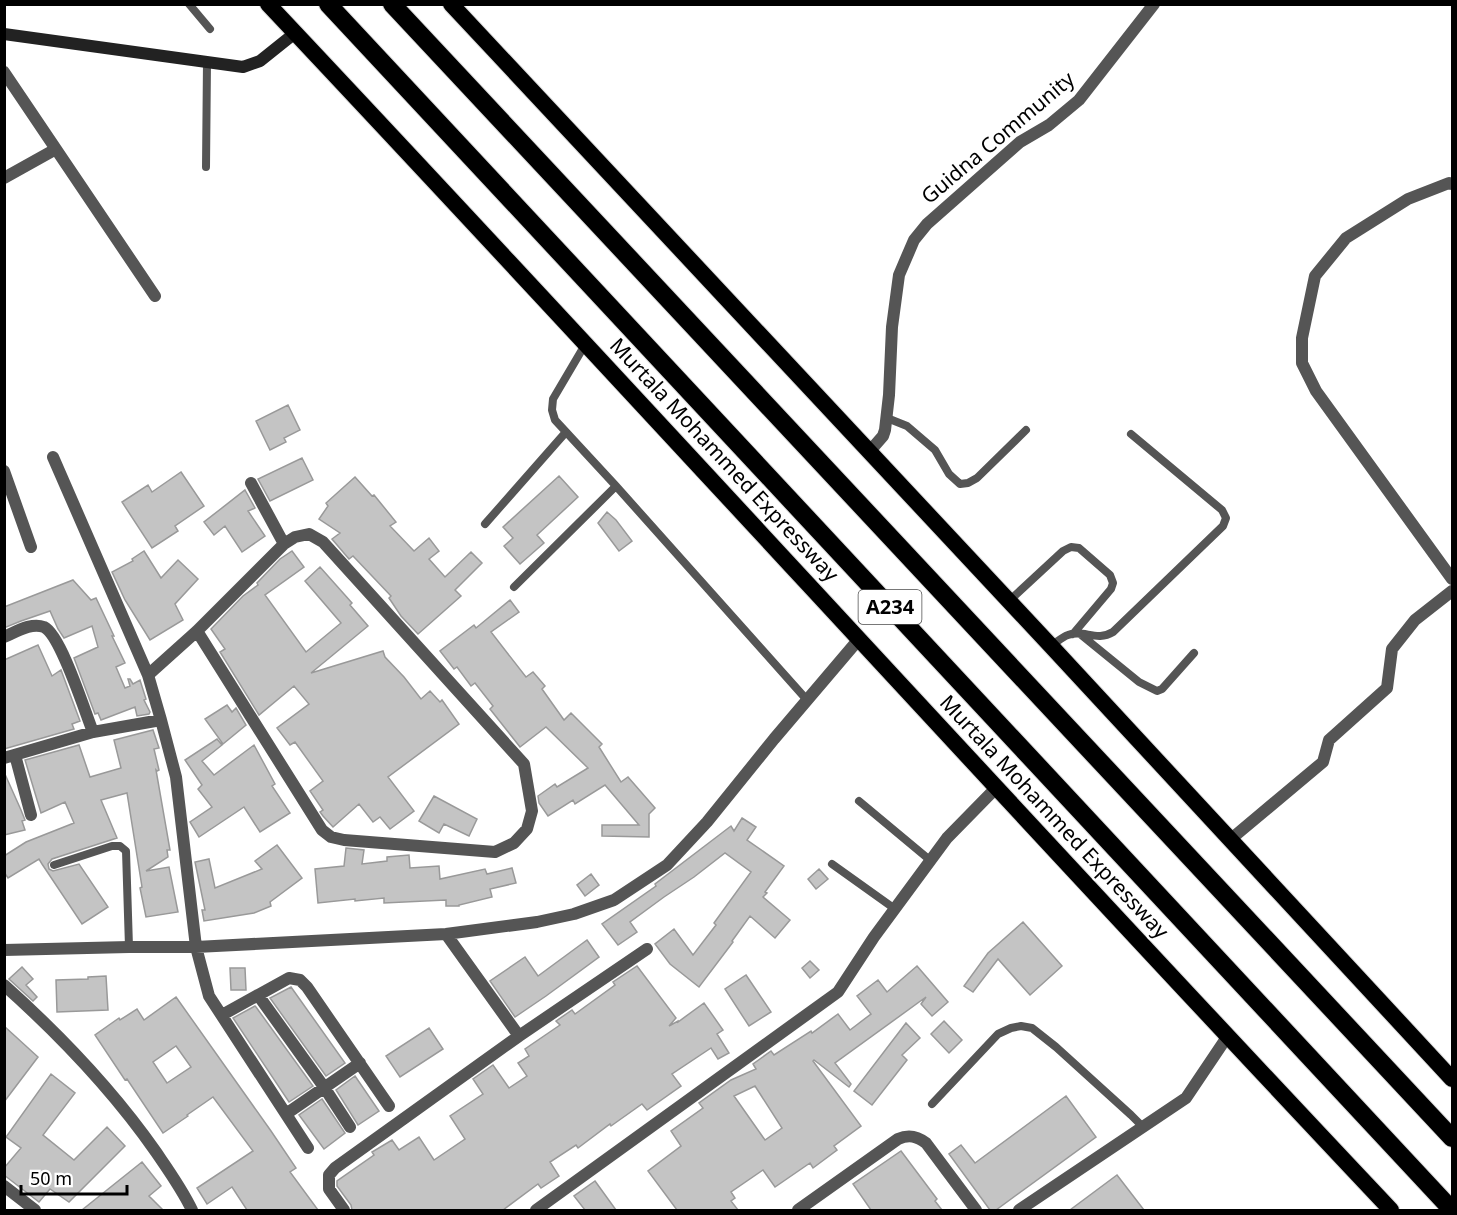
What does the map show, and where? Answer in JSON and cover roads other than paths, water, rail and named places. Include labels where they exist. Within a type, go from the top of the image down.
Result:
[{"type":"highway","name":"Murtala Mohammed Expressway","points":[[268,4],[1227,1037],[1391,1210]]},
{"type":"highway","name":"Murtala Mohammed Expressway","points":[[328,4],[1452,1210]]},
{"type":"highway","name":"A234","points":[[392,4],[1452,1138]]},
{"type":"highway","points":[[451,4],[1231,839],[1452,1079]]},
{"type":"main road","points":[[4,34],[243,67],[260,61],[295,33]]},
{"type":"street","name":"Guidna Community","points":[[869,452],[883,436],[885,430],[893,317],[899,275],[914,240],[927,224],[1020,142],[1049,125],[1079,100],[1154,4]]},
{"type":"street","points":[[4,72],[155,296]]},
{"type":"street","points":[[4,178],[56,149]]},
{"type":"street","points":[[1452,184],[1449,183],[1408,199],[1346,238],[1315,276],[1302,338],[1302,363],[1316,391],[1452,579]]},
{"type":"street","points":[[53,457],[148,675],[176,777],[196,947],[209,996],[308,1148]]},
{"type":"street","points":[[4,471],[31,547]]},
{"type":"street","points":[[251,483],[284,544]]},
{"type":"street","points":[[148,675],[197,632],[284,544],[295,537],[309,534],[323,542],[524,764],[532,811],[527,829],[514,843],[495,852],[344,840],[331,837],[322,830],[197,632]]},
{"type":"street","points":[[1231,839],[1323,762],[1329,740],[1387,688],[1392,649],[1415,620],[1452,591]]},
{"type":"street","points":[[4,637],[33,625],[44,627],[52,634],[69,669],[93,732]]},
{"type":"street","points":[[4,950],[196,947],[446,934],[537,922],[574,914],[614,900],[667,866],[707,822],[859,639]]},
{"type":"street","points":[[31,815],[10,756],[93,732],[160,720]]},
{"type":"street","points":[[536,1210],[838,992],[874,937],[947,838],[996,788]]},
{"type":"street","points":[[446,934],[519,1036]]},
{"type":"street","points":[[344,1210],[329,1189],[329,1175],[335,1168],[519,1036],[647,949]]},
{"type":"street","points":[[222,1015],[289,978],[300,980],[389,1106]]},
{"type":"street","points":[[4,985],[38,1015],[133,1119],[183,1192],[192,1210]]},
{"type":"street","points":[[258,995],[350,1127]]},
{"type":"street","points":[[1019,1210],[1186,1098],[1227,1037]]},
{"type":"street","points":[[286,1114],[360,1063]]},
{"type":"street","points":[[798,1210],[905,1136],[919,1138],[926,1143],[976,1210]]},
{"type":"street","points":[[4,1186],[35,1210]]},
{"type":"lane","points":[[189,4],[210,29]]},
{"type":"lane","points":[[206,167],[207,62]]},
{"type":"lane","points":[[586,344],[553,399],[552,410],[555,420],[807,700]]},
{"type":"lane","points":[[887,418],[907,426],[935,450],[949,474],[960,484],[977,478],[1026,430]]},
{"type":"lane","points":[[485,524],[566,432]]},
{"type":"lane","points":[[1051,646],[1068,635],[1099,637],[1113,633],[1223,526],[1226,518],[1222,510],[1131,434]]},
{"type":"lane","points":[[514,587],[616,486]]},
{"type":"lane","points":[[1009,601],[1063,551],[1071,547],[1079,548],[1110,575],[1113,583],[1111,589],[1076,634]]},
{"type":"lane","points":[[1076,634],[1139,682],[1157,691],[1194,653]]},
{"type":"lane","points":[[859,801],[930,861]]},
{"type":"lane","points":[[54,865],[112,846],[120,846],[126,851],[129,947]]},
{"type":"lane","points":[[832,864],[895,909]]},
{"type":"lane","points":[[932,1104],[998,1034],[1021,1026],[1032,1028],[1056,1047],[1143,1127]]}]
